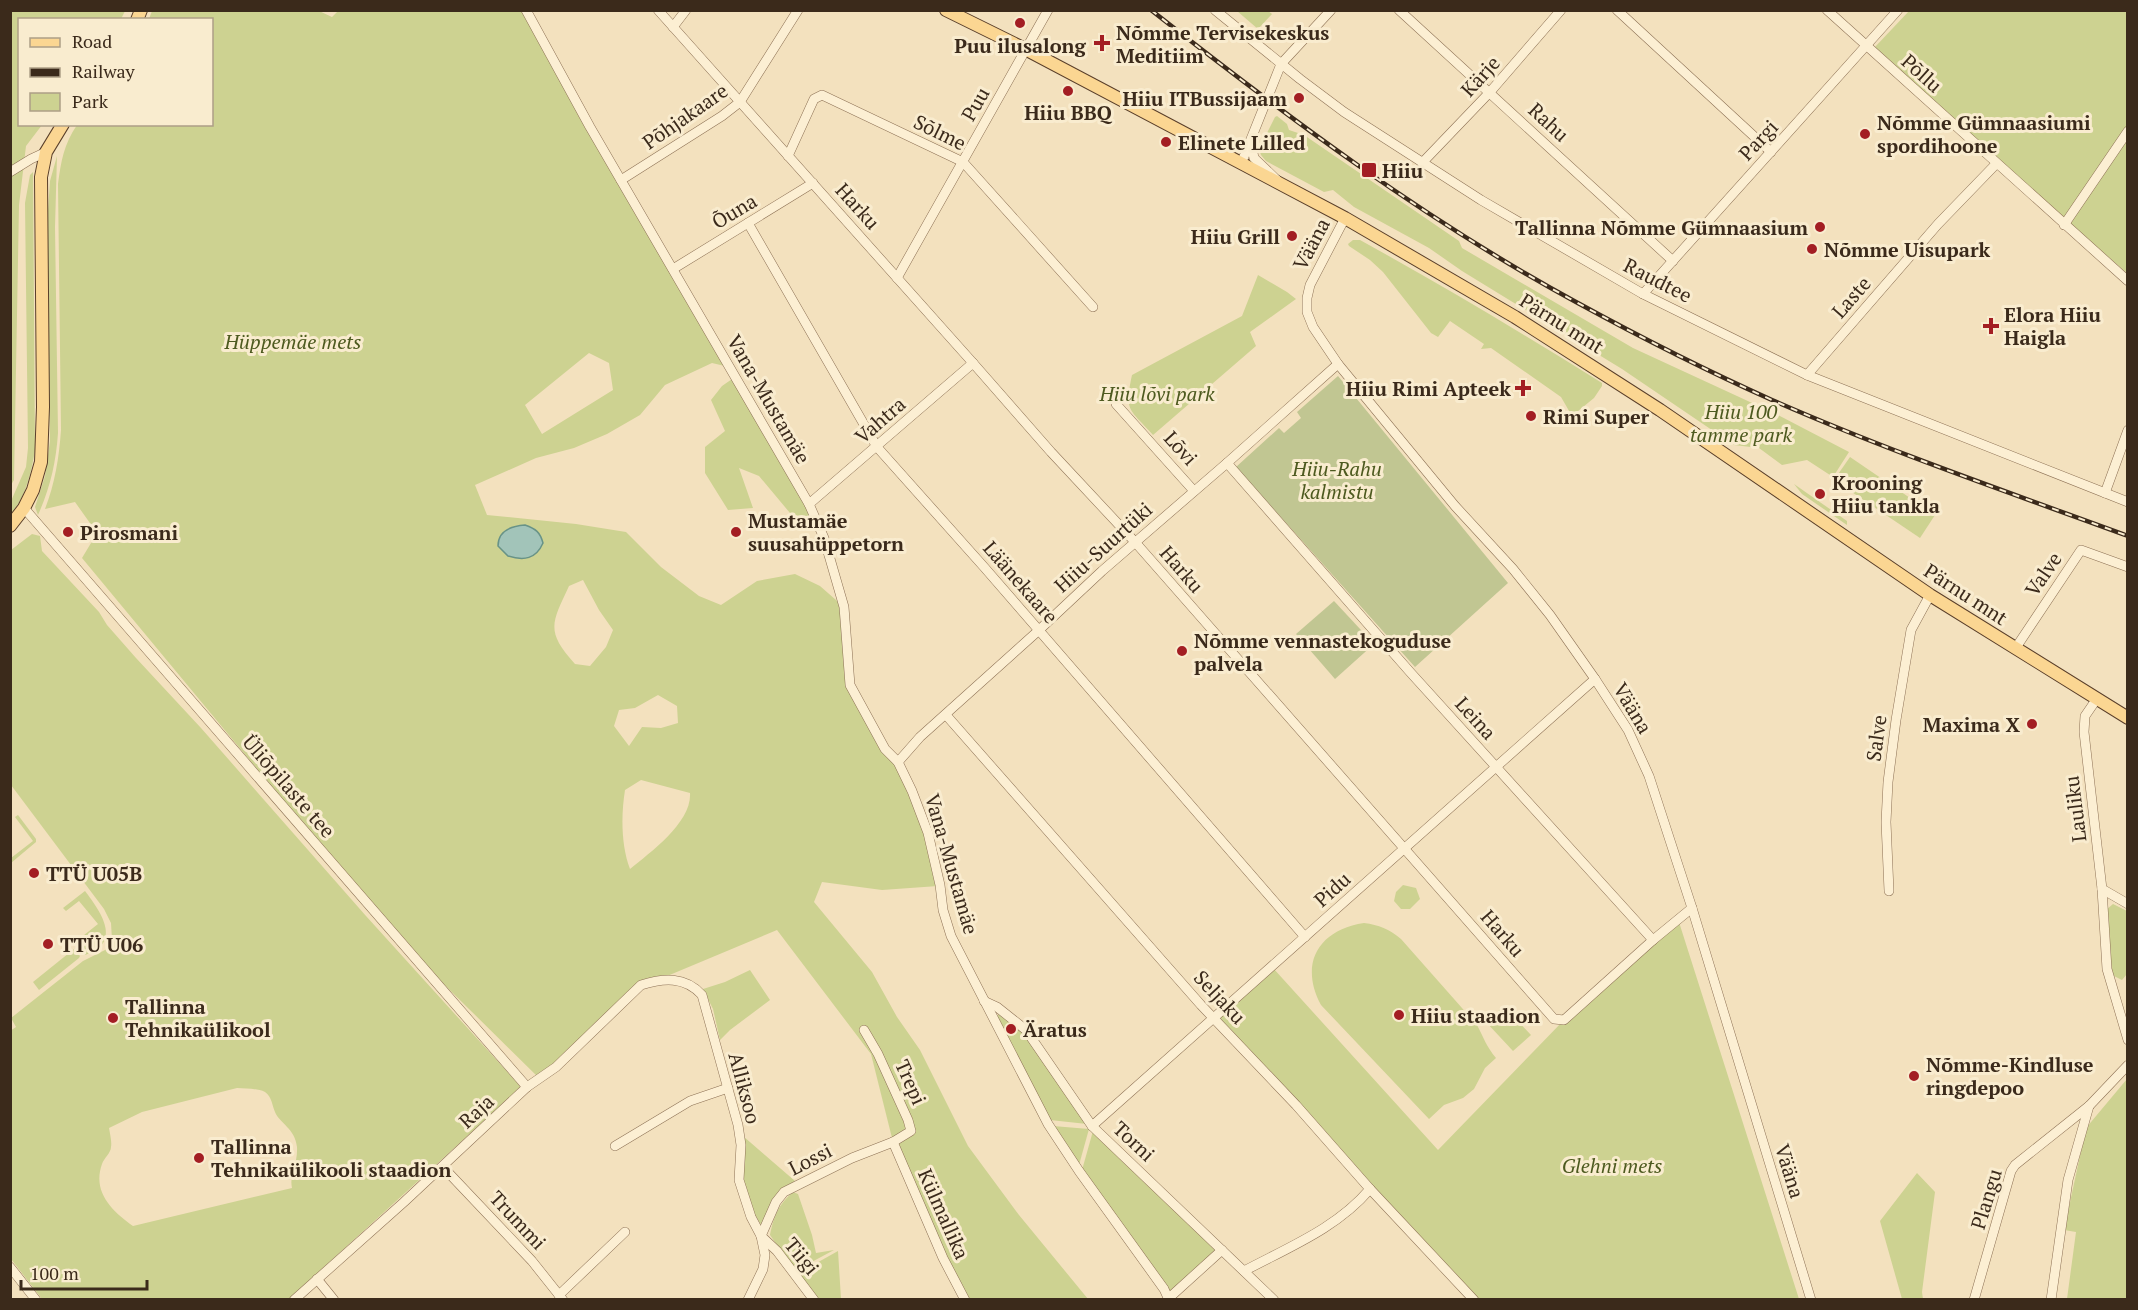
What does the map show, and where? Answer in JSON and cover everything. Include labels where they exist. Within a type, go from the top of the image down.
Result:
[{"type":"main road","name":"Pärnu mnt","points":[[946,10],[1027,50],[1346,219],[1457,283],[1588,362],[1930,595],[2127,718]]},
{"type":"main road","points":[[10,526],[24,508],[33,490],[41,462],[43,407],[39,198],[46,152],[62,126]]},
{"type":"street","name":"Vana-Mustamäe","points":[[526,10],[621,180],[809,504],[824,538],[844,607],[850,685],[885,749],[898,762],[912,791],[928,833],[940,885],[943,910],[951,936],[1048,1124],[1079,1172],[1169,1299]]},
{"type":"street","name":"Harku","points":[[658,10],[1051,452],[1135,543],[1554,1019],[1564,1020],[1692,908]]},
{"type":"street","points":[[673,27],[686,10]]},
{"type":"street","name":"Põhjakaare","points":[[621,180],[722,116],[740,102],[798,10]]},
{"type":"street","name":"Puu","points":[[897,278],[1048,10]]},
{"type":"street","name":"Raudtee","points":[[1215,10],[1344,112],[1539,235],[1643,294],[1807,375],[2127,502]]},
{"type":"street","points":[[1241,164],[1281,64],[1331,10]]},
{"type":"street","name":"Rahu","points":[[1400,10],[1673,261]]},
{"type":"street","name":"Kärje","points":[[1422,163],[1490,92],[1561,10]]},
{"type":"street","points":[[1617,10],[1771,152]]},
{"type":"street","name":"Põllu","points":[[1827,10],[2127,281]]},
{"type":"street","name":"Pargi","points":[[1643,294],[1898,10]]},
{"type":"street","name":"Sõlme","points":[[788,156],[814,99],[822,95],[963,162],[1093,307]]},
{"type":"street","points":[[2064,225],[2127,131]]},
{"type":"street","points":[[1251,141],[1254,158],[1270,171],[1281,185]]},
{"type":"street","points":[[10,172],[46,152]]},
{"type":"street","name":"Laste","points":[[1807,375],[1938,225],[1996,164]]},
{"type":"street","name":"Õuna","points":[[673,269],[813,183]]},
{"type":"street","name":"Vääna","points":[[1346,219],[1326,251],[1310,285],[1307,312],[1313,327],[1338,364],[1455,506],[1532,592],[1595,679],[1628,730],[1649,776],[1692,908],[1811,1299]]},
{"type":"street","name":"Läänekaare","points":[[748,223],[877,447],[1305,937]]},
{"type":"street","name":"Vahtra","points":[[809,504],[974,363]]},
{"type":"street","name":"Hiiu-Suurtüki","points":[[898,762],[920,737],[1101,571],[1338,364]]},
{"type":"street","name":"Lõvi","points":[[1116,404],[1194,491]]},
{"type":"street","points":[[2105,493],[2127,430]]},
{"type":"street","name":"Leina","points":[[1227,463],[1496,768],[1653,940]]},
{"type":"street","name":"Üliõpilaste tee","points":[[24,508],[527,1087]]},
{"type":"street","name":"Valve","points":[[2015,649],[2080,550],[2127,567]]},
{"type":"street","name":"Salve","points":[[1889,891],[1886,822],[1888,782],[1896,720],[1911,630],[1930,595]]},
{"type":"street","name":"Pidu","points":[[1092,1126],[1595,679]]},
{"type":"street","name":"Lauliku","points":[[2096,700],[2085,716],[2084,732],[2102,890]]},
{"type":"street","name":"Seljaku","points":[[946,715],[1201,1005],[1474,1299]]},
{"type":"street","points":[[2102,890],[2127,904]]},
{"type":"street","points":[[2102,890],[2107,969],[2127,1040]]},
{"type":"street","name":"Raja","points":[[294,1299],[443,1167],[527,1087],[556,1067],[641,985],[660,979],[693,986]]},
{"type":"street","name":"Alliksoo","points":[[693,986],[702,995],[728,1088],[741,1145],[739,1180],[751,1217],[761,1236]]},
{"type":"street","name":"Torni","points":[[984,1001],[997,1007],[1026,1030],[1092,1126],[1274,1299]]},
{"type":"street","name":"Trepi","points":[[864,1030],[878,1054],[911,1131],[893,1142]]},
{"type":"street","name":"Plangu","points":[[1974,1299],[2011,1171],[2015,1165],[2089,1106],[2127,1065]]},
{"type":"street","points":[[615,1146],[690,1101],[728,1088]]},
{"type":"street","name":"Plangu","points":[[2051,1299],[2068,1180],[2089,1106]]},
{"type":"street","name":"Lossi","points":[[761,1236],[776,1202],[784,1192],[852,1158],[893,1142]]},
{"type":"street","name":"Külmallika","points":[[893,1142],[942,1258],[965,1299]]},
{"type":"street","name":"Trummi","points":[[443,1167],[532,1261],[561,1297]]},
{"type":"street","points":[[1245,1270],[1323,1230],[1358,1204],[1370,1189]]},
{"type":"street","points":[[561,1297],[626,1232]]},
{"type":"street","points":[[748,1299],[764,1269],[765,1255],[761,1236]]},
{"type":"street","name":"Tiigi","points":[[761,1236],[777,1251],[814,1299]]},
{"type":"street","points":[[1169,1299],[1222,1250]]},
{"type":"street","points":[[10,1267],[36,1299]]},
{"type":"street","points":[[317,1279],[334,1299]]},
{"type":"green space","name":"Hüppemäe mets","points":[[317,10],[332,17],[339,10],[526,11],[729,367],[712,363],[665,385],[640,415],[607,434],[574,448],[536,458],[475,485],[487,515],[576,524],[626,532],[661,567],[699,596],[721,605],[757,581],[795,574],[820,586],[844,607],[850,685],[913,793],[938,886],[882,890],[822,882],[814,902],[872,972],[897,1017],[920,1050],[968,1146],[1019,1215],[1088,1299],[966,1299],[893,1142],[871,1054],[777,930],[641,985],[540,1079],[398,939],[82,558],[97,533],[75,502],[45,509],[56,470],[61,430],[58,184],[62,160],[69,139],[76,126],[213,126],[213,18],[149,18],[152,11]],"holes":[[[589,353],[609,363],[613,390],[542,434],[525,405]],[[583,580],[613,630],[606,647],[590,666],[575,664],[565,653],[555,635],[554,626],[569,586]],[[658,695],[677,706],[678,723],[661,728],[642,727],[629,746],[614,726],[619,710],[635,708]],[[641,780],[690,793],[689,804],[669,836],[630,869],[623,830],[625,790]]]},
{"type":"green space","points":[[11,11],[125,11],[122,18],[18,18],[18,126],[41,126],[26,146],[19,205],[14,480],[11,485]]},
{"type":"green space","points":[[1237,11],[1268,11],[1272,14],[1258,29]]},
{"type":"green space","points":[[1909,11],[2127,11],[2127,273],[1875,47]]},
{"type":"green space","name":"Hiiu 100 tamme park","points":[[1277,116],[1287,124],[1289,130],[1304,135],[1459,241],[1462,248],[1633,348],[1776,414],[1849,452],[1833,477],[1807,460],[1782,465],[1759,448],[1734,445],[1622,369],[1462,271],[1429,248],[1354,207],[1333,190],[1324,192],[1266,161],[1259,149]]},
{"type":"green space","points":[[57,156],[55,227],[58,433],[52,475],[38,515],[35,507],[45,476],[50,441],[47,225],[50,181]]},
{"type":"green space","points":[[33,172],[35,450],[27,484],[21,500],[11,515],[11,501],[26,467],[28,448],[25,203],[30,175]]},
{"type":"green space","points":[[1353,240],[1360,240],[1457,295],[1602,383],[1602,386],[1594,398],[1572,416],[1561,397],[1491,348],[1481,349],[1484,344],[1450,321],[1438,337],[1431,333],[1383,272],[1349,246],[1348,244]]},
{"type":"green space","name":"Hiiu lõvi park","points":[[1258,275],[1296,299],[1250,332],[1256,346],[1153,435],[1130,409],[1132,375],[1242,316]]},
{"type":"green space","name":"Hiiu-Rahu kalmistu","points":[[1338,376],[1508,583],[1415,667],[1236,467],[1279,428],[1284,433],[1301,418],[1297,412]]},
{"type":"green space","points":[[735,377],[819,527],[790,513],[759,476],[739,468],[753,508],[728,510],[705,473],[705,447],[725,431],[711,400],[722,386]]},
{"type":"green space","points":[[1850,457],[1935,515],[1920,538],[1834,480]]},
{"type":"green space","points":[[1794,484],[1847,521],[1847,525],[1802,494]]},
{"type":"green space","points":[[32,534],[40,536],[42,551],[99,612],[107,625],[136,658],[521,1087],[289,1299],[42,1299],[11,1259],[10,1031],[16,1027],[11,1018],[83,961],[107,949],[112,940],[111,923],[104,909],[11,785],[11,550]],"holes":[[[237,1088],[265,1092],[277,1116],[293,1135],[297,1153],[292,1188],[133,1226],[118,1214],[106,1200],[100,1183],[102,1164],[111,1149],[109,1128],[142,1112]]]},
{"type":"green space","points":[[1334,601],[1374,644],[1335,679],[1296,634]]},
{"type":"green space","points":[[18,815],[36,842],[11,863],[11,858],[33,841],[15,817]]},
{"type":"green space","points":[[1403,885],[1416,888],[1420,899],[1410,909],[1401,909],[1394,901],[1396,892]]},
{"type":"green space","points":[[85,891],[102,917],[106,935],[97,950],[85,955],[74,943],[98,924],[79,901],[66,911],[63,908]]},
{"type":"green space","points":[[2113,904],[2127,911],[2127,974],[2122,980],[2114,976],[2111,969],[2106,910]]},
{"type":"green space","name":"Glehni mets","points":[[1678,919],[1799,1299],[1474,1299],[1214,1017],[1273,968],[1438,1150],[1564,1020]]},
{"type":"green space","name":"Hiiu staadion","points":[[1364,923],[1384,928],[1401,939],[1477,1025],[1487,1046],[1496,1058],[1485,1068],[1474,1089],[1463,1098],[1444,1105],[1429,1119],[1321,1005],[1315,990],[1312,976],[1313,963],[1324,941],[1348,927]]},
{"type":"green space","points":[[74,949],[80,956],[79,958],[39,990],[33,982]]},
{"type":"green space","points":[[750,970],[770,1000],[720,1040],[713,1009],[703,989]]},
{"type":"green space","points":[[1504,1006],[1531,1035],[1513,1051],[1486,1022]]},
{"type":"green space","points":[[998,1014],[1024,1033],[1087,1124],[1050,1120]]},
{"type":"green space","points":[[2127,1079],[2127,1299],[2067,1299],[2076,1232],[2064,1230],[2086,1128]]},
{"type":"green space","points":[[1053,1126],[1089,1129],[1079,1165]]},
{"type":"green space","points":[[1093,1131],[1218,1250],[1171,1291],[1168,1290],[1082,1170]]},
{"type":"green space","points":[[743,1136],[795,1181],[789,1185],[761,1225],[749,1201],[744,1182]]},
{"type":"green space","points":[[1917,1173],[1935,1192],[1923,1299],[1902,1299],[1880,1221]]},
{"type":"green space","points":[[793,1192],[798,1194],[816,1253],[834,1250],[795,1271],[770,1235],[777,1211]]},
{"type":"green space","points":[[838,1251],[841,1299],[816,1299],[797,1274]]},
{"type":"water","points":[[525,525],[539,534],[543,543],[537,552],[529,557],[508,556],[498,546],[500,536],[515,526]]},
{"type":"railway","points":[[1151,10],[1253,89],[1411,202],[1520,270],[1600,315],[1722,377],[1816,419],[1948,471],[2128,536]]},
{"type":"place","name":"Puu ilusalong","points":[[1020,23]]},
{"type":"place","name":"Nõmme Tervisekeskus Meditiim","points":[[1102,43]]},
{"type":"place","name":"Hiiu BBQ","points":[[1068,91]]},
{"type":"place","name":"Hiiu ITBussijaam","points":[[1299,98]]},
{"type":"place","name":"Nõmme Gümnaasiumi spordihoone","points":[[1865,134]]},
{"type":"place","name":"Elinete Lilled","points":[[1166,142]]},
{"type":"place","name":"Hiiu","points":[[1369,170]]},
{"type":"place","name":"Tallinna Nõmme Gümnaasium","points":[[1820,227]]},
{"type":"place","name":"Hiiu Grill","points":[[1292,236]]},
{"type":"place","name":"Nõmme Uisupark","points":[[1812,249]]},
{"type":"place","name":"Elora Hiiu Haigla","points":[[1991,326]]},
{"type":"place","name":"Hiiu Rimi Apteek","points":[[1523,388]]},
{"type":"place","name":"Rimi Super","points":[[1531,416]]},
{"type":"place","name":"Krooning Hiiu tankla","points":[[1820,494]]},
{"type":"place","name":"Pirosmani","points":[[68,532]]},
{"type":"place","name":"Mustamäe suusahüppetorn","points":[[736,532]]},
{"type":"place","name":"Nõmme vennastekoguduse palvela","points":[[1182,651]]},
{"type":"place","name":"Maxima X","points":[[2032,724]]},
{"type":"place","name":"TTÜ U05B","points":[[34,873]]},
{"type":"place","name":"TTÜ U06","points":[[48,944]]},
{"type":"place","name":"Hiiu staadion","points":[[1399,1015]]},
{"type":"place","name":"Tallinna Tehnikaülikool","points":[[113,1018]]},
{"type":"place","name":"Äratus","points":[[1011,1029]]},
{"type":"place","name":"Nõmme-Kindluse ringdepoo","points":[[1914,1076]]},
{"type":"place","name":"Tallinna Tehnikaülikooli staadion","points":[[199,1158]]}]
